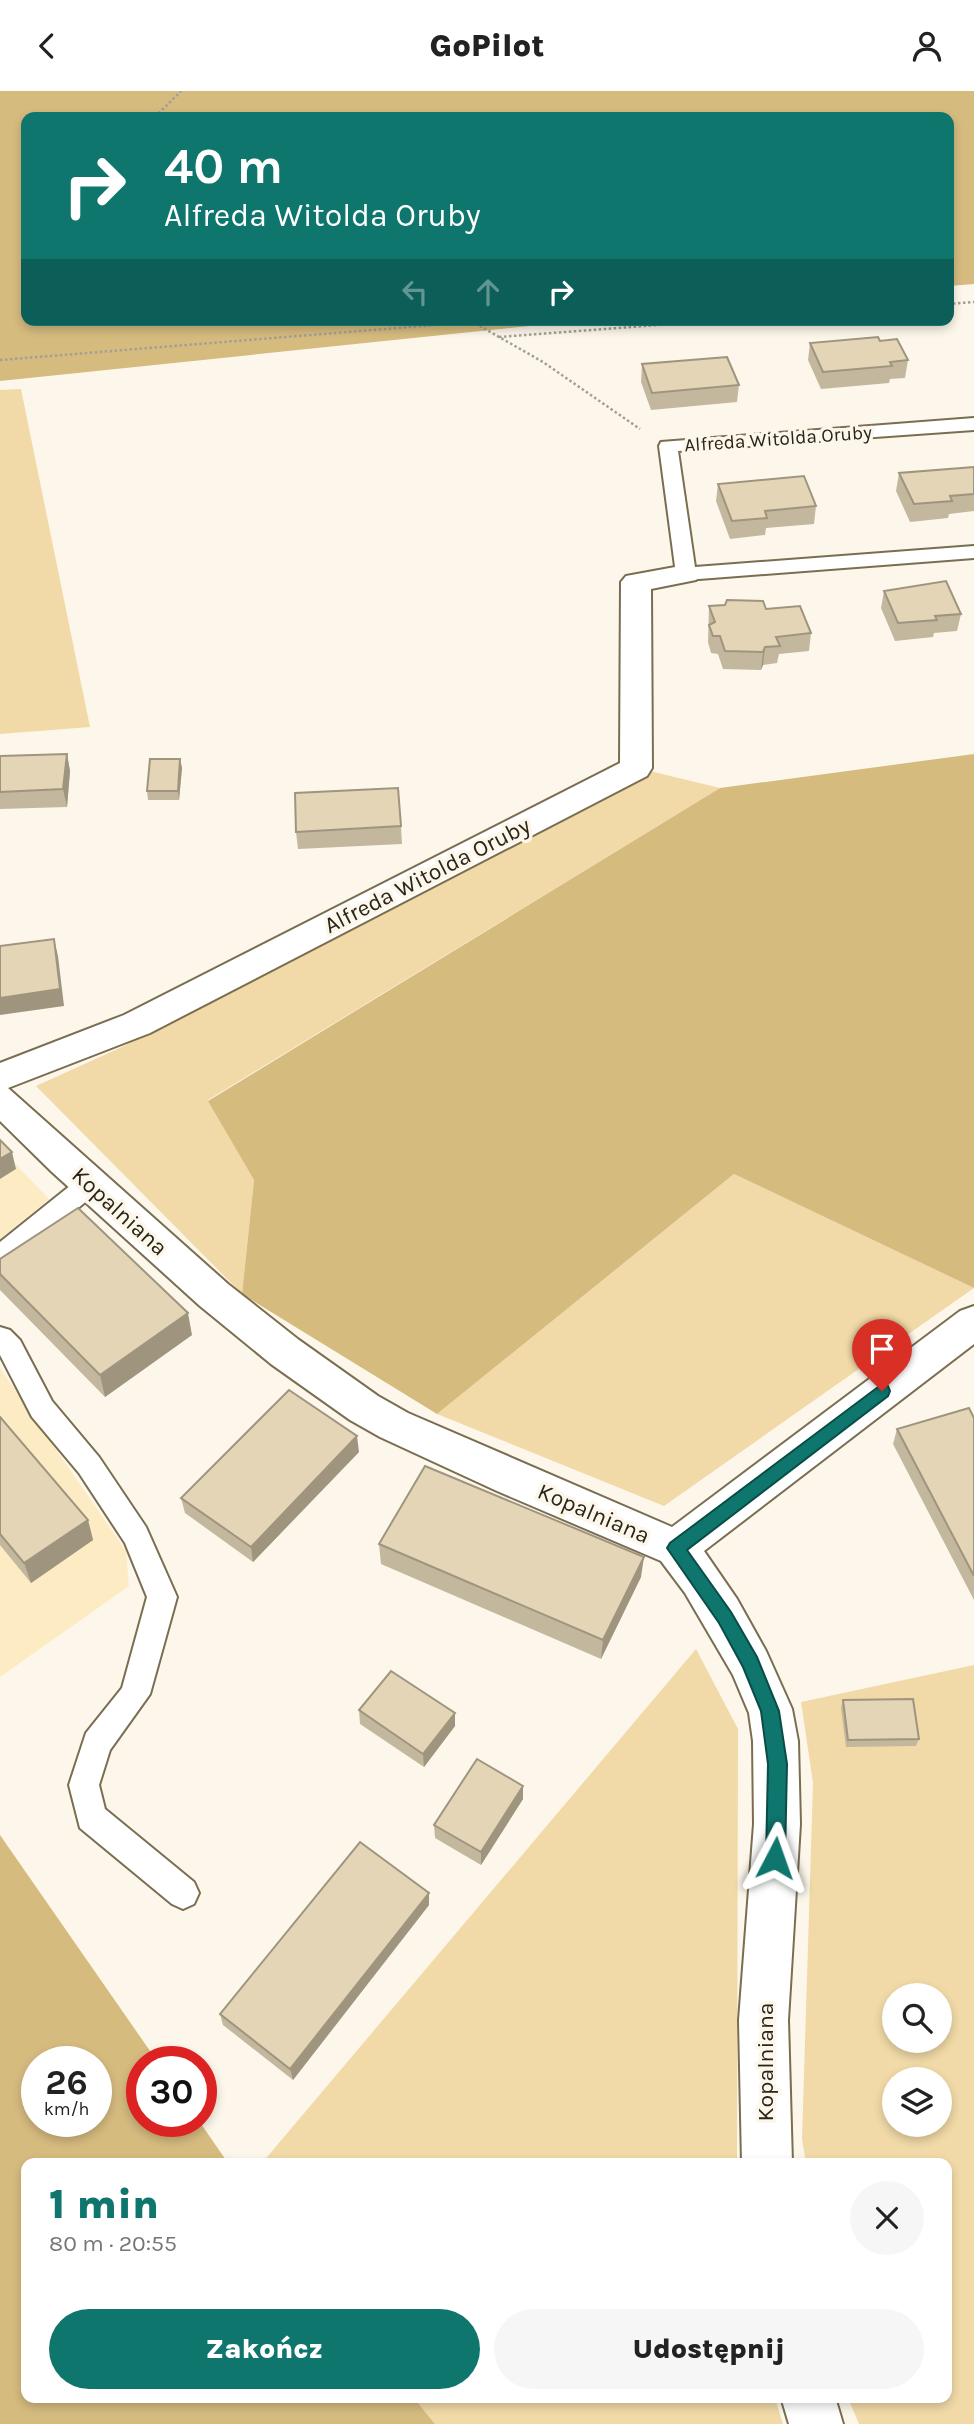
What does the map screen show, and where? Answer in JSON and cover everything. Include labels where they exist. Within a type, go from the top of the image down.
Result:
[{"type":"street","name":"Alfreda Witolda Oruby","points":[[0,1077],[137,1024],[636,768],[636,582],[686,574]]},
{"type":"street","name":"Kopalniana","points":[[0,1099],[214,1295],[285,1352],[364,1408],[394,1425],[489,1468],[676,1548],[725,1617],[750,1663],[770,1711],[778,1764],[778,1832],[768,1935],[762,2058],[767,2158]]},
{"type":"street","points":[[676,1548],[974,1322]]},
{"type":"street","points":[[810,2403],[816,2424]]},
{"type":"lane","name":"Alfreda Witolda Oruby","points":[[974,423],[668,446],[686,574],[974,552]]},
{"type":"lane","points":[[0,1257],[90,1184]]},
{"type":"lane","points":[[0,1338],[9,1348],[42,1409],[89,1465],[136,1536],[162,1597],[135,1694],[97,1743],[83,1785],[91,1817],[183,1893]]},
{"type":"path","points":[[160,112],[181,91]]},
{"type":"path","points":[[954,304],[974,302]]},
{"type":"path","points":[[0,360],[411,326]]},
{"type":"path","points":[[479,326],[543,362],[576,387],[668,446]]},
{"type":"path","points":[[498,337],[644,326]]},
{"type":"shaded area","points":[[0,91],[974,91],[974,284],[954,286],[954,112],[21,112],[21,326],[529,326],[0,381]]},
{"type":"shaded area","points":[[21,389],[90,727],[0,734],[0,390]]},
{"type":"shaded area","points":[[974,754],[974,1288],[734,1174],[437,1414],[242,1294],[254,1180],[208,1101],[720,788]]},
{"type":"shaded area","points":[[650,771],[720,788],[208,1100],[254,1180],[242,1294],[36,1086],[124,1046]]},
{"type":"shaded area","points":[[0,1148],[49,1199],[0,1239]]},
{"type":"shaded area","points":[[734,1174],[974,1288],[664,1506],[437,1414]]},
{"type":"shaded area","points":[[0,1368],[126,1551],[129,1586],[0,1677]]},
{"type":"shaded area","points":[[696,1649],[738,1729],[737,2158],[266,2158]]},
{"type":"shaded area","points":[[974,1665],[974,2424],[859,2424],[850,2403],[952,2403],[952,2158],[805,2158],[802,2139],[813,1783],[801,1702]]},
{"type":"shaded area","points":[[0,1835],[147,2046],[126,2046],[126,2137],[210,2137],[225,2158],[21,2158],[21,2403],[418,2403],[435,2424],[0,2424]]},
{"type":"shaded area","points":[[418,2403],[777,2403],[783,2424],[435,2424]]},
{"type":"building","points":[[878,337],[880,341],[897,339],[908,360],[890,362],[892,366],[823,372],[810,343]]},
{"type":"building","points":[[727,357],[739,385],[652,393],[642,364]]},
{"type":"building","points":[[974,467],[974,494],[950,496],[952,501],[914,504],[899,473]]},
{"type":"building","points":[[804,476],[816,506],[765,511],[767,518],[732,521],[718,484]]},
{"type":"building","points":[[946,581],[961,614],[935,616],[937,620],[898,623],[884,591]]},
{"type":"building","points":[[727,600],[763,601],[766,609],[800,606],[811,633],[776,637],[780,646],[765,647],[763,652],[725,651],[720,636],[713,636],[709,625],[715,622],[709,606],[725,605]]},
{"type":"building","points":[[67,754],[63,789],[0,792],[0,756]]},
{"type":"building","points":[[150,759],[180,759],[178,791],[147,791]]},
{"type":"building","points":[[398,788],[401,826],[296,832],[295,793]]},
{"type":"building","points":[[54,939],[60,989],[0,998],[0,946]]},
{"type":"building","points":[[0,1140],[12,1152],[0,1159]]},
{"type":"building","points":[[78,1208],[188,1313],[100,1375],[0,1274],[0,1259]]},
{"type":"building","points":[[289,1390],[357,1436],[251,1547],[181,1498]]},
{"type":"building","points":[[969,1408],[974,1418],[974,1576],[897,1429]]},
{"type":"building","points":[[0,1417],[88,1520],[24,1563],[0,1534]]},
{"type":"building","points":[[425,1466],[644,1557],[603,1640],[379,1544]]},
{"type":"building","points":[[391,1671],[455,1713],[423,1754],[359,1710]]},
{"type":"building","points":[[913,1699],[919,1739],[848,1740],[843,1700]]},
{"type":"building","points":[[477,1759],[523,1786],[481,1852],[434,1825]]},
{"type":"building","points":[[360,1842],[429,1893],[290,2069],[220,2014]]},
{"type":"route","points":[[775,1858],[778,1832],[778,1764],[770,1711],[750,1663],[725,1617],[676,1548],[882,1391]]}]
